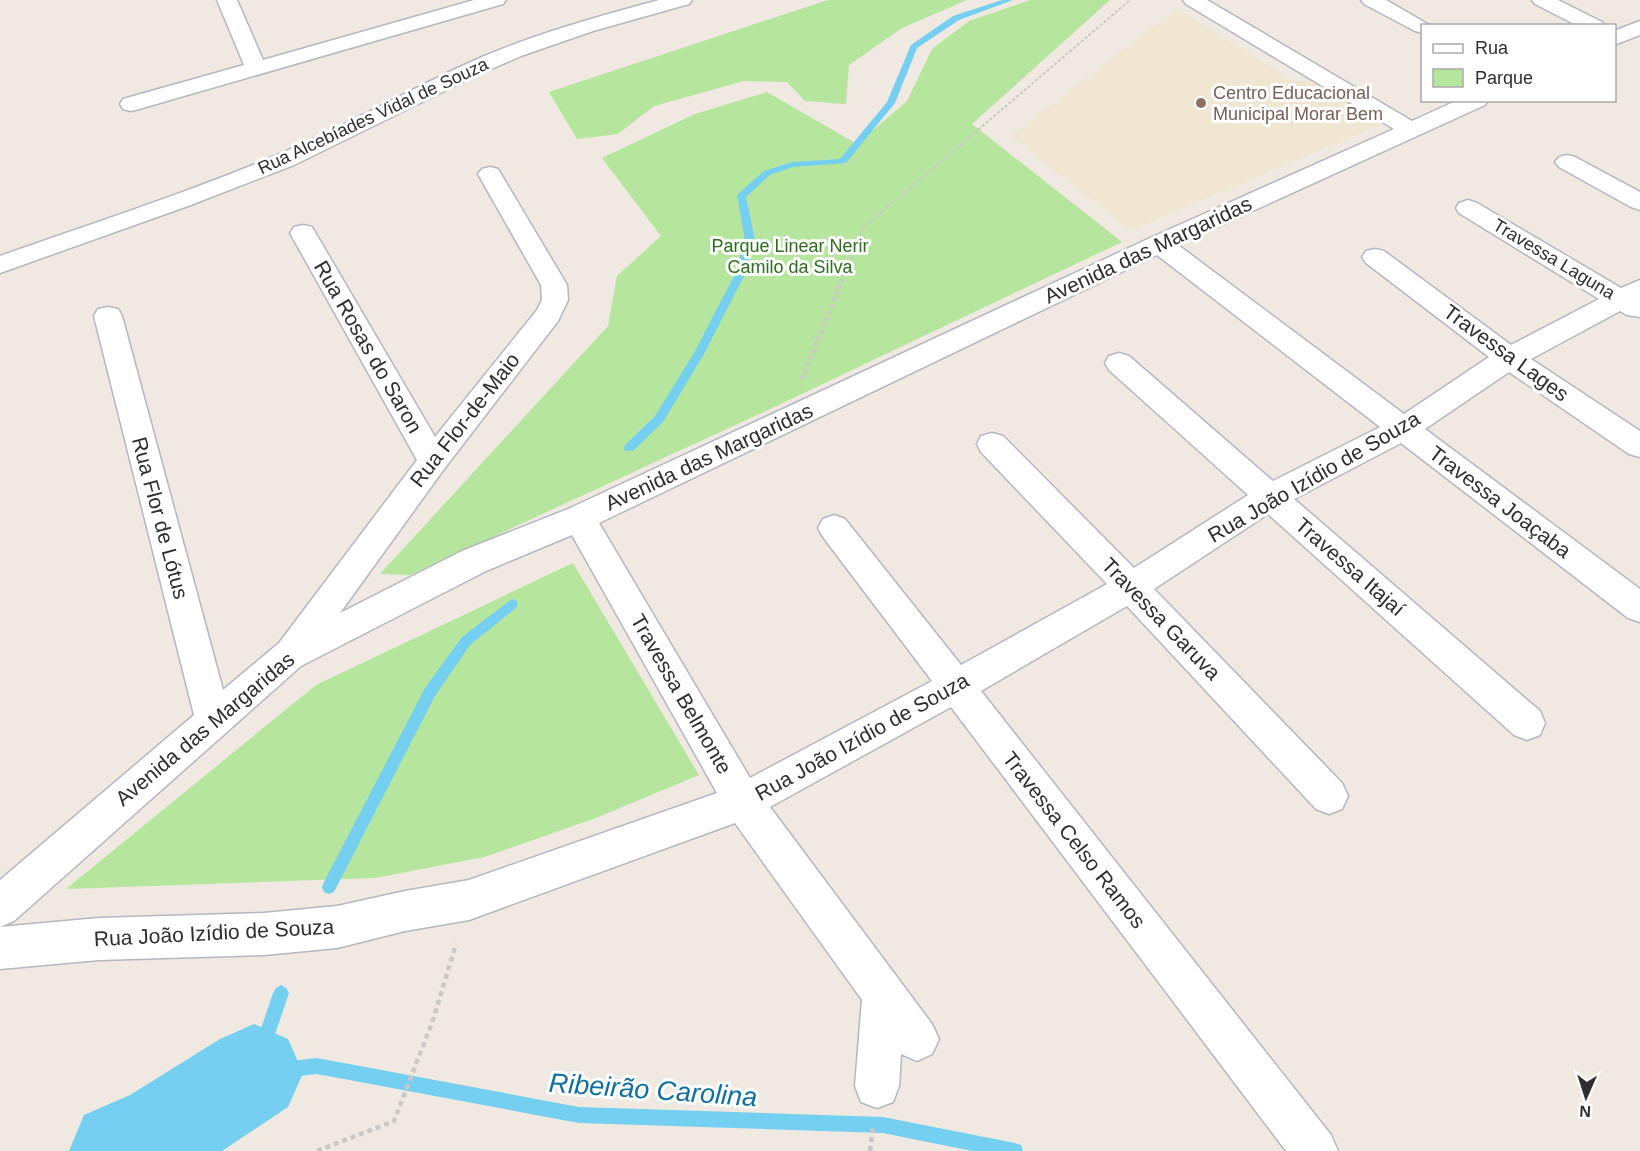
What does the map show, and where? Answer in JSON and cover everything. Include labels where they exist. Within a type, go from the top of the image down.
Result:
[{"type":"street","points":[[228,0],[256,69]]},
{"type":"street","points":[[130,104],[496,0]]},
{"type":"street","name":"Rua Alcebíades Vidal de Souza","points":[[0,265],[286,160],[365,124],[438,85],[493,60],[534,45],[682,0]]},
{"type":"street","points":[[1193,0],[1412,130]]},
{"type":"street","points":[[1371,0],[1421,26]]},
{"type":"street","points":[[1542,0],[1591,24]]},
{"type":"street","points":[[1616,37],[1640,27]]},
{"type":"street","name":"Avenida das Margaridas","points":[[0,907],[289,655],[474,561],[579,518],[1159,244],[1474,102]]},
{"type":"street","points":[[1567,162],[1640,202]]},
{"type":"street","name":"Rua Flor-de-Maio","points":[[289,655],[433,461],[548,314],[555,300],[554,285],[490,174]]},
{"type":"street","name":"Travessa Laguna","points":[[1468,208],[1634,300]]},
{"type":"street","name":"Rua Rosas do Saron","points":[[303,233],[433,461]]},
{"type":"street","name":"Travessa Joaçaba","points":[[1159,244],[1640,608]]},
{"type":"street","name":"Travessa Lages","points":[[1375,257],[1509,358],[1640,446]]},
{"type":"street","name":"Rua João Izídio de Souza","points":[[0,948],[99,939],[264,934],[338,927],[405,911],[470,900],[743,802],[955,687],[1131,587],[1269,497],[1402,429],[1509,358],[1634,300]]},
{"type":"street","name":"Rua Flor de Lótus","points":[[108,316],[213,719]]},
{"type":"street","name":"Travessa Itajaí","points":[[1119,363],[1527,723]]},
{"type":"street","name":"Travessa Garuva","points":[[992,444],[1329,796]]},
{"type":"street","name":"Travessa Belmonte","points":[[579,518],[743,802],[917,1039]]},
{"type":"street","name":"Travessa Celso Ramos","points":[[834,528],[1315,1151]]},
{"type":"street","points":[[877,1086],[884,993]]},
{"type":"path","points":[[803,412],[802,376],[862,229],[1130,0]]},
{"type":"path","points":[[317,1151],[394,1121],[433,1020],[470,900]]},
{"type":"shaded area","name":"Centro Educacional Municipal Morar Bem","points":[[1177,9],[1295,82],[1311,79],[1382,124],[1131,230],[1011,136]]},
{"type":"green space","points":[[828,0],[967,0],[902,28],[849,65],[846,104],[805,101],[787,82],[744,81],[654,106],[618,134],[577,139],[549,92]]},
{"type":"green space","name":"Parque Linear Nerir Camilo da Silva","points":[[1030,0],[1110,0],[972,124],[1122,242],[770,409],[410,575],[380,574],[608,326],[617,276],[661,236],[602,158],[695,114],[767,92],[857,144],[907,101],[932,49],[969,21]]},
{"type":"green space","points":[[573,563],[699,775],[596,818],[484,857],[375,878],[66,889],[316,685]]},
{"type":"waterway","points":[[629,448],[659,419],[699,354],[740,274],[750,240],[741,196],[767,173],[792,165],[843,161],[891,103],[914,47],[956,18],[1009,0]]},
{"type":"waterway","points":[[329,887],[430,692],[466,641],[512,604]]},
{"type":"waterway","name":"Ribeirão Carolina","points":[[281,993],[254,1073],[317,1066],[579,1115],[883,1125],[1015,1151]]},
{"type":"waterway","points":[[120,1151],[165,1130],[254,1073]]},
{"type":"place","name":"Centro Educacional Municipal Morar Bem","points":[[1201,103]]}]
